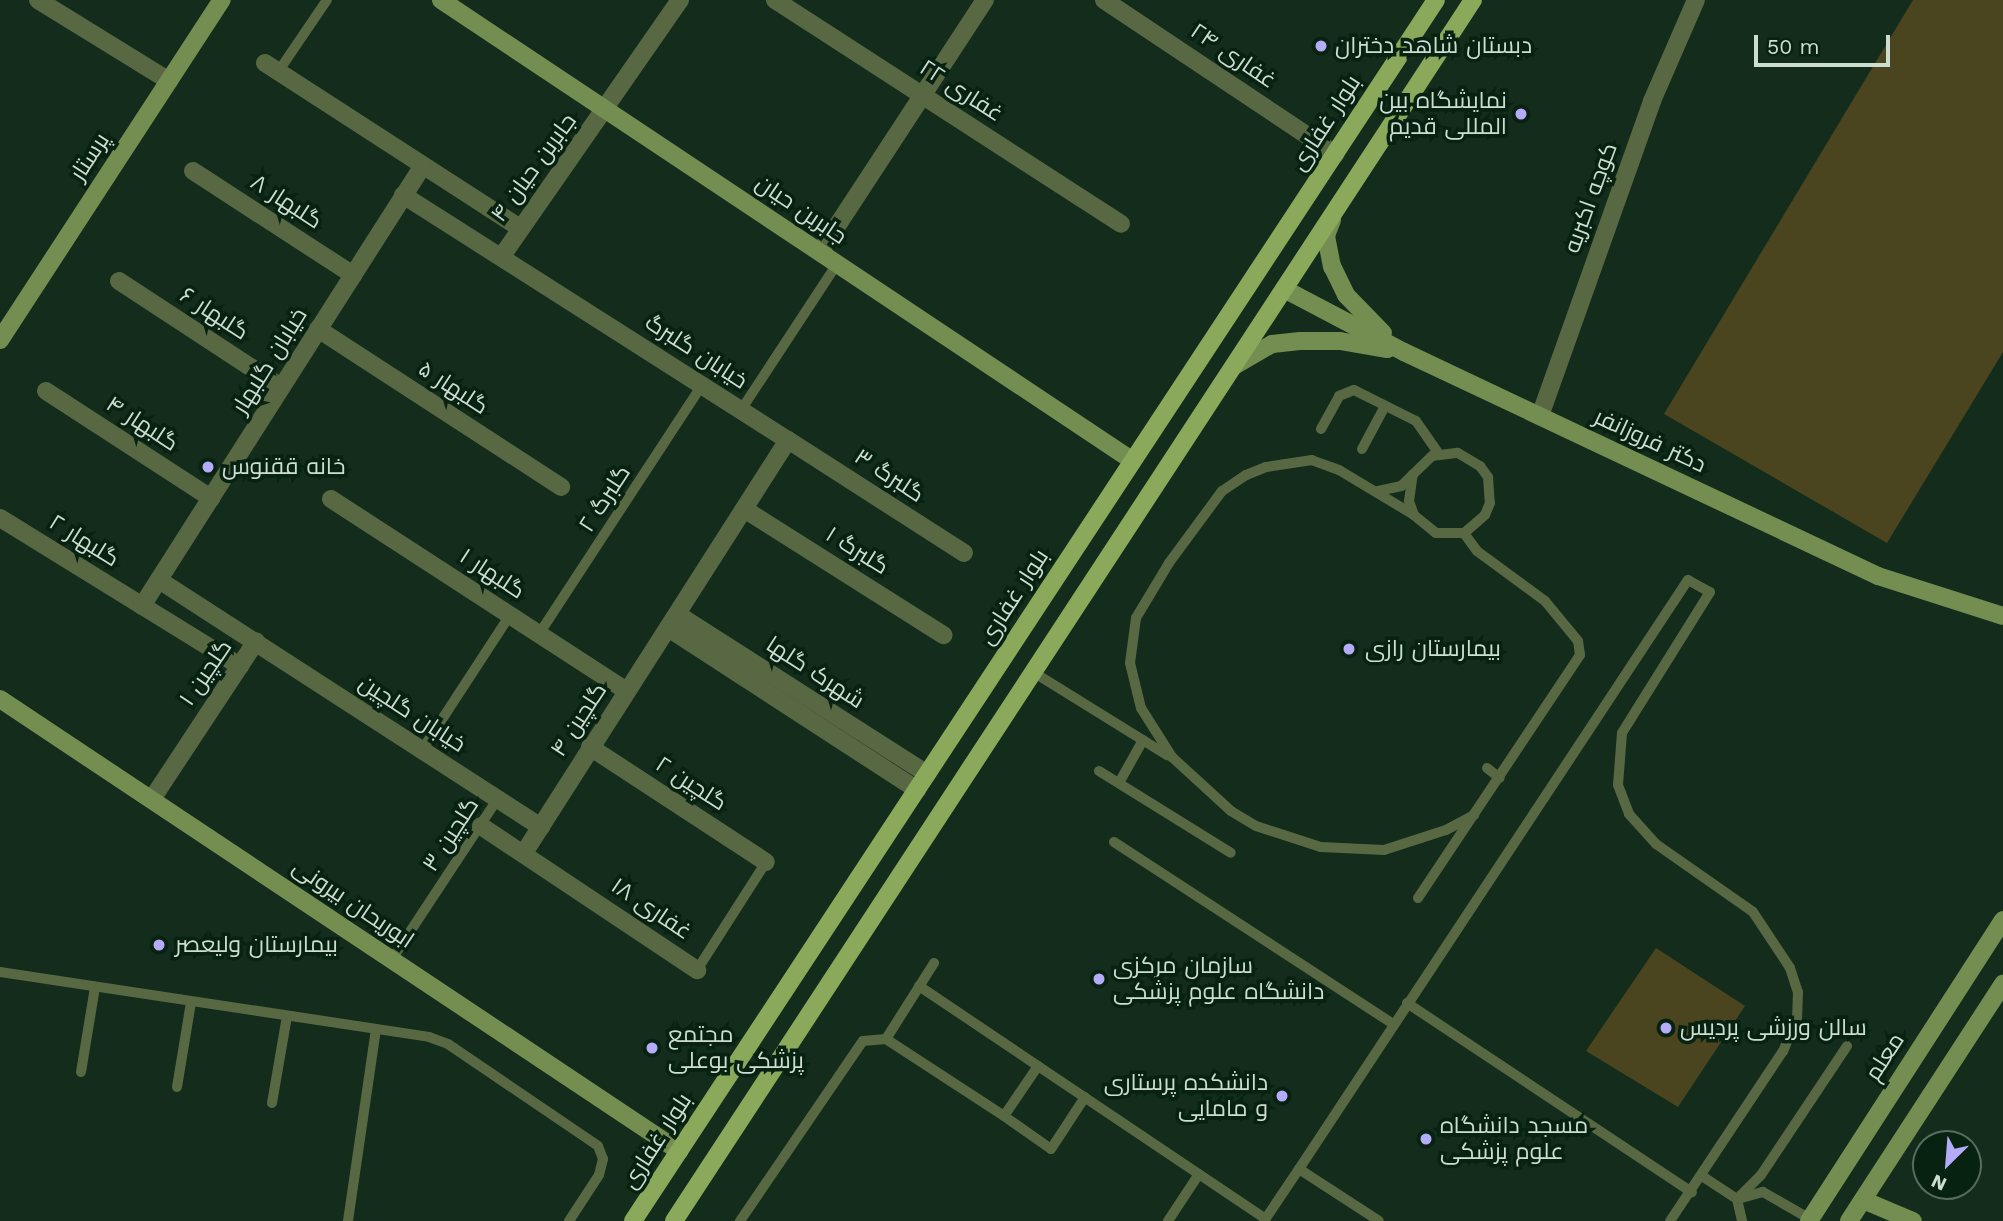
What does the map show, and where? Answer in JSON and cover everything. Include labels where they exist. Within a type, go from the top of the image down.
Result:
[{"type":"main road","points":[[674,1221],[1473,0]]},
{"type":"main road","name":"بلوار غفاری","points":[[633,1221],[1335,154],[1432,2]]},
{"type":"street","points":[[38,0],[169,81]]},
{"type":"street","name":"پرستار","points":[[0,341],[222,0]]},
{"type":"street","name":"جابربن حیان","points":[[441,0],[1133,461]]},
{"type":"street","name":"جابربن حیان ۴","points":[[502,256],[607,110],[680,0]]},
{"type":"street","name":"غفاری ۲۲","points":[[775,0],[1121,224]]},
{"type":"street","points":[[820,252],[985,0]]},
{"type":"street","name":"غفاری ۲۴","points":[[1104,0],[1335,154]]},
{"type":"street","name":"کوچه اکبریه","points":[[1540,416],[1652,101],[1696,0]]},
{"type":"street","points":[[272,67],[422,167],[520,228]]},
{"type":"street","name":"خیابان گلبهار","points":[[142,606],[422,167]]},
{"type":"street","name":"گلبهار ۸","points":[[193,171],[353,275]]},
{"type":"street","name":"خیابان گلبرگ","points":[[403,195],[788,440]]},
{"type":"street","points":[[1336,210],[1326,236],[1342,285],[1367,319],[1404,352]]},
{"type":"street","name":"گلبهار ۶","points":[[119,281],[281,387]]},
{"type":"street","name":"دکتر فروزانفر","points":[[1284,289],[1404,352],[1878,576],[2003,616]]},
{"type":"street","name":"گلبهار ۵","points":[[318,330],[561,487]]},
{"type":"street","points":[[1234,366],[1272,344],[1300,341],[1340,341],[1404,352]]},
{"type":"street","name":"گلبهار ۴","points":[[46,391],[211,498]]},
{"type":"street","points":[[673,621],[788,440]]},
{"type":"street","name":"گلبرگ ۳","points":[[788,440],[964,553]]},
{"type":"street","name":"گلبهار ۱","points":[[331,499],[627,691]]},
{"type":"street","name":"گلبرگ ۱","points":[[744,509],[943,635]]},
{"type":"street","name":"گلبهار ۲","points":[[0,518],[240,666]]},
{"type":"street","points":[[159,580],[256,641]]},
{"type":"street","name":"شهرک گلها","points":[[673,621],[927,774]]},
{"type":"street","name":"شهرک گلها","points":[[673,621],[917,790]]},
{"type":"street","name":"گلچین ۴","points":[[524,853],[673,621]]},
{"type":"street","name":"گلچین ۱","points":[[152,799],[256,641]]},
{"type":"street","name":"خیابان گلچین","points":[[256,641],[541,827]]},
{"type":"street","name":"ابوریحان بیرونی","points":[[0,698],[679,1151]]},
{"type":"street","name":"گلچین ۲","points":[[590,747],[766,862]]},
{"type":"street","points":[[481,825],[524,853]]},
{"type":"street","name":"غفاری ۱۸","points":[[524,853],[697,970]]},
{"type":"street","name":"معلم","points":[[1810,1220],[2003,920]]},
{"type":"street","points":[[1849,1221],[2003,984]]},
{"type":"street","points":[[1863,1200],[1913,1221]]},
{"type":"lane","points":[[272,67],[327,0]]},
{"type":"lane","points":[[741,410],[837,264]]},
{"type":"lane","name":"گلبرگ ۲","points":[[539,634],[702,385]]},
{"type":"lane","points":[[1321,429],[1345,391],[1416,421],[1439,454]]},
{"type":"lane","points":[[1362,449],[1385,406]]},
{"type":"lane","points":[[1172,757],[1142,708],[1130,663],[1130,643],[1136,618],[1203,514],[1222,491],[1246,475],[1292,461],[1312,460],[1376,491],[1414,514],[1436,533],[1464,533],[1485,515],[1490,503],[1488,477],[1470,458],[1439,454],[1421,464],[1395,489],[1376,491]]},
{"type":"lane","points":[[1413,474],[1409,501],[1414,514]]},
{"type":"lane","points":[[1418,898],[1573,670],[1580,654],[1578,641],[1545,601],[1478,551],[1464,533]]},
{"type":"lane","points":[[919,986],[1265,1220],[1688,580],[1710,592],[1622,733],[1618,785],[1629,814],[1656,844],[1753,912],[1790,968],[1798,992],[1797,1017],[1783,1051],[1692,1192],[1670,1221]]},
{"type":"lane","points":[[422,750],[510,615]]},
{"type":"lane","points":[[1033,672],[1172,757],[1231,811],[1256,826],[1321,847],[1384,850],[1446,830],[1474,815]]},
{"type":"lane","points":[[1119,783],[1143,740]]},
{"type":"lane","points":[[1487,768],[1500,778]]},
{"type":"lane","points":[[1099,771],[1231,853]]},
{"type":"lane","name":"گلچین ۳","points":[[392,959],[497,800]]},
{"type":"lane","points":[[1114,842],[1393,1024]]},
{"type":"lane","points":[[697,970],[766,862]]},
{"type":"lane","points":[[886,1039],[934,962]]},
{"type":"lane","points":[[0,972],[429,1037],[448,1044],[598,1146],[603,1159],[599,1175],[569,1221]]},
{"type":"lane","points":[[81,1072],[95,987]]},
{"type":"lane","points":[[177,1087],[191,1002]]},
{"type":"lane","points":[[1407,1003],[1692,1192]]},
{"type":"lane","points":[[272,1103],[286,1016]]},
{"type":"lane","points":[[348,1221],[376,1030]]},
{"type":"lane","points":[[740,1221],[855,1046],[872,1037],[886,1039],[1051,1149],[1085,1097]]},
{"type":"lane","points":[[1737,1199],[1761,1175],[1847,1046]]},
{"type":"lane","points":[[1004,1116],[1038,1066]]},
{"type":"lane","points":[[1299,1169],[1379,1221]]},
{"type":"lane","points":[[1168,1221],[1199,1174]]},
{"type":"lane","points":[[1702,1176],[1737,1199],[1742,1221]]},
{"type":"lane","points":[[1737,1199],[1763,1192],[1810,1220]]},
{"type":"shaded area","points":[[1913,0],[2003,0],[2003,352],[1887,543],[1664,414]]},
{"type":"shaded area","name":"سالن ورزشی پردیس","points":[[1656,948],[1745,1006],[1678,1107],[1586,1051]]},
{"type":"place","name":"دبستان شاهد دختران","points":[[1321,46]]},
{"type":"place","name":"نمایشگاه بین المللی قدیم","points":[[1521,114]]},
{"type":"place","name":"خانه ققنوس","points":[[208,467]]},
{"type":"place","name":"بیمارستان رازی","points":[[1349,649]]},
{"type":"place","name":"بیمارستان ولیعصر","points":[[159,945]]},
{"type":"place","name":"سازمان مرکزی دانشگاه علوم پزشکی","points":[[1099,979]]},
{"type":"place","name":"سالن ورزشی پردیس","points":[[1666,1028]]},
{"type":"place","name":"مجتمع پزشکی بوعلی","points":[[652,1048]]},
{"type":"place","name":"دانشکده پرستاری و مامایی","points":[[1282,1096]]},
{"type":"place","name":"مسجد دانشگاه علوم پزشکی","points":[[1426,1139]]}]
